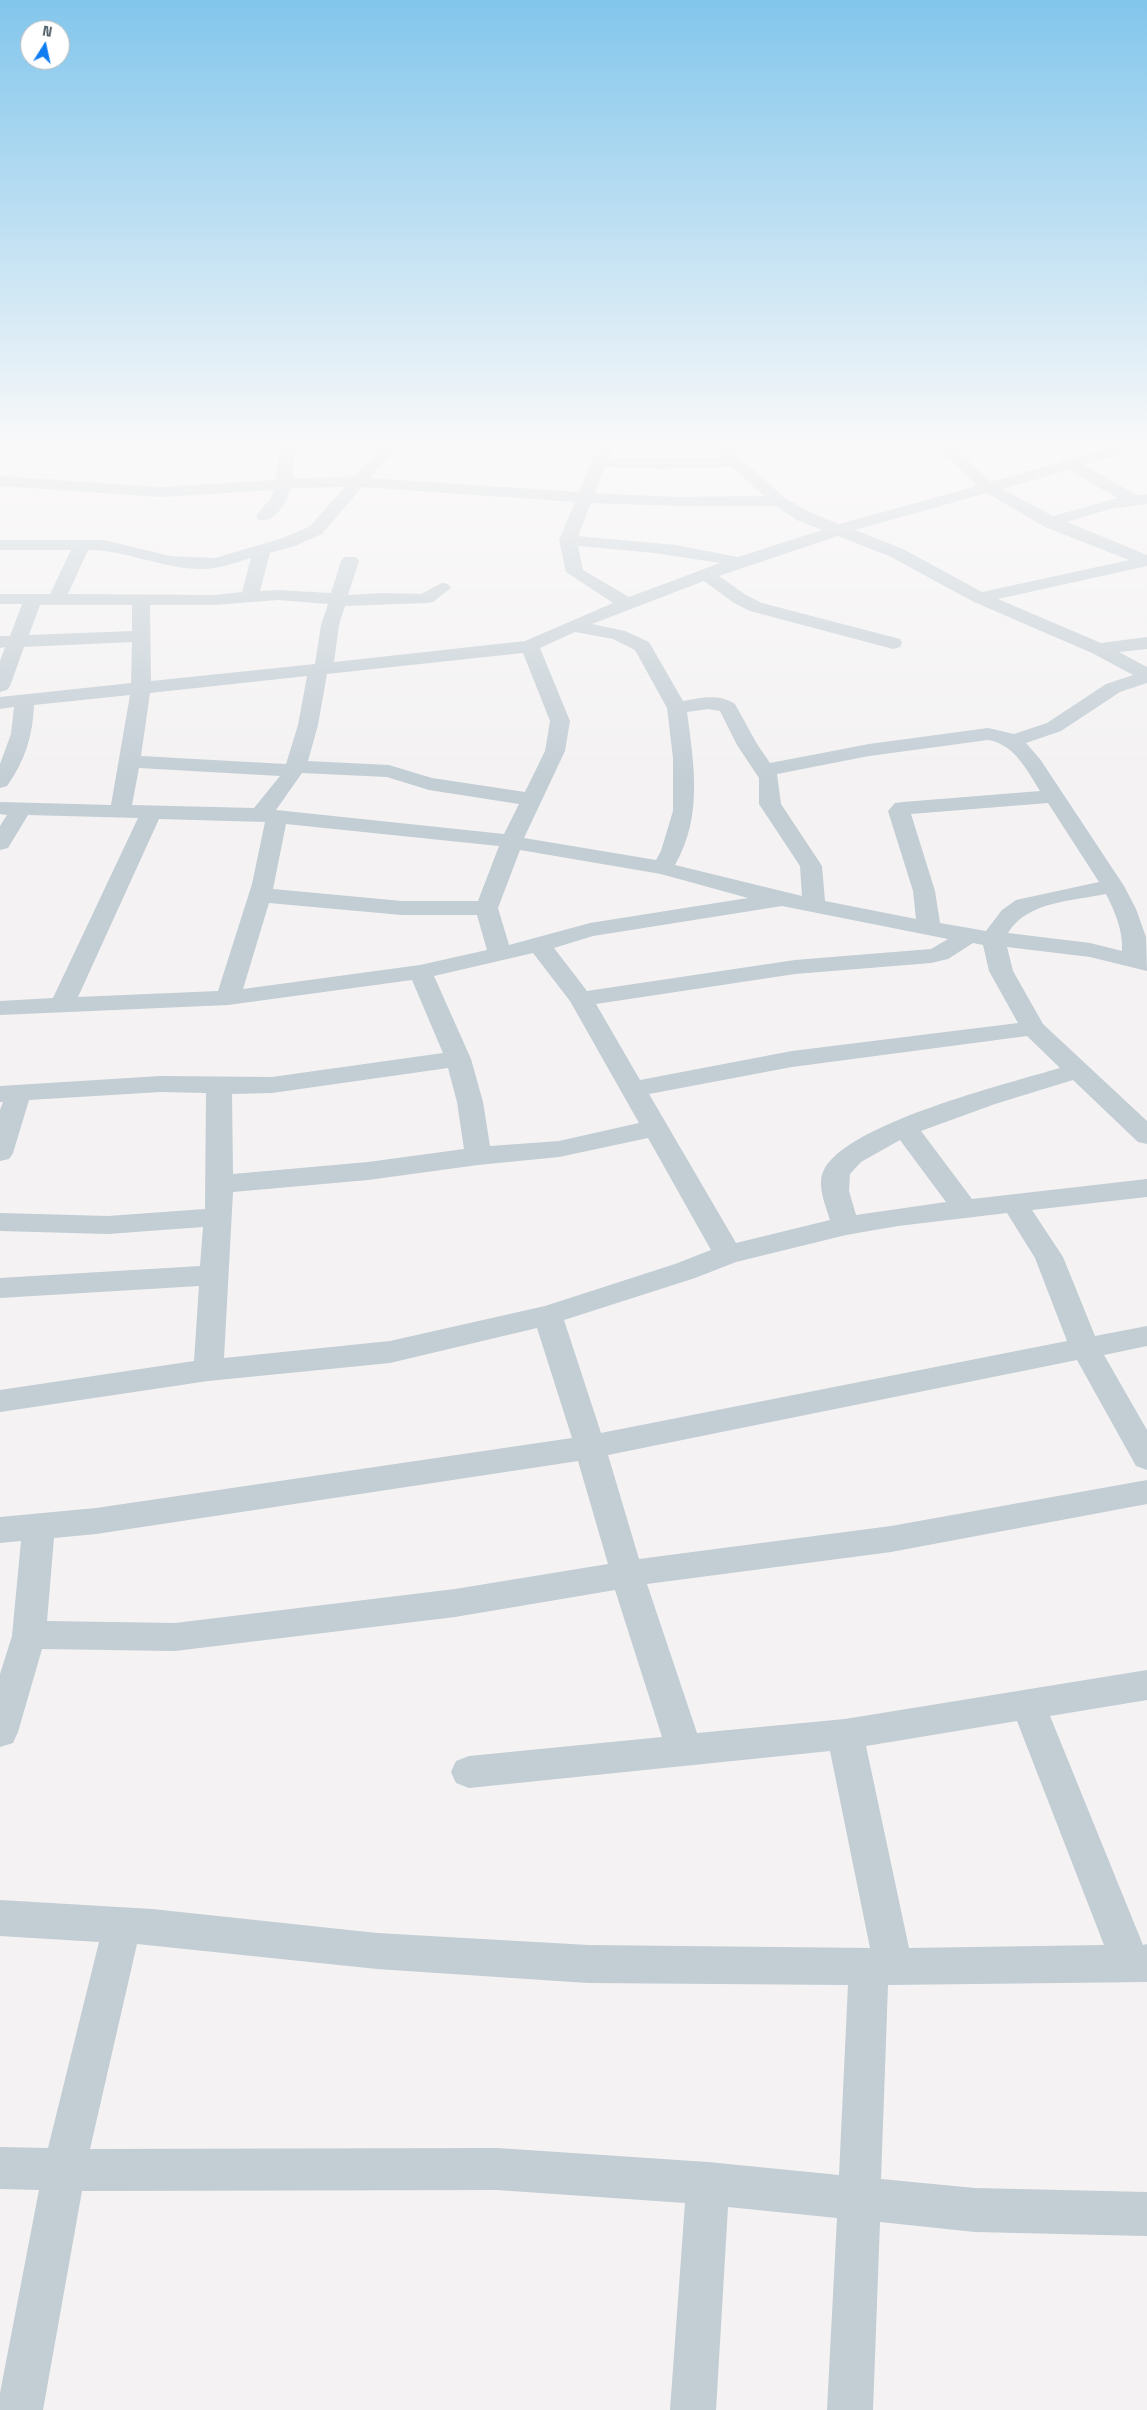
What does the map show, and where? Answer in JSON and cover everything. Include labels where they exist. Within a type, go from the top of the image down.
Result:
[{"type":"street","points":[[57,598],[75,558]]},
{"type":"street","points":[[160,558],[199,564],[216,563],[232,558]]},
{"type":"street","points":[[250,597],[260,558]]},
{"type":"street","points":[[572,558],[575,572],[627,604]]},
{"type":"street","points":[[725,558],[739,562]]},
{"type":"street","points":[[0,703],[530,646],[627,604],[750,558]]},
{"type":"street","points":[[907,558],[980,598],[1099,649],[1147,676]]},
{"type":"street","points":[[228,998],[260,894],[269,816],[294,768],[308,727],[330,625],[350,561]]},
{"type":"street","points":[[980,598],[1147,561]]},
{"type":"street","points":[[706,576],[740,599],[756,607],[894,643]]},
{"type":"street","points":[[0,599],[214,600],[278,596],[339,600],[421,599],[427,598],[442,588]]},
{"type":"street","points":[[0,686],[8,642],[33,599]]},
{"type":"street","points":[[120,811],[130,762],[141,687],[141,600]]},
{"type":"street","points":[[573,626],[618,635],[642,646],[677,708],[683,758],[684,811],[672,851],[662,868]]},
{"type":"street","points":[[8,642],[140,636]]},
{"type":"street","points":[[1099,649],[1147,643]]},
{"type":"street","points":[[500,954],[487,908],[512,841],[555,751],[560,721],[530,646]]},
{"type":"street","points":[[1014,741],[1054,727],[1113,688],[1147,676]]},
{"type":"street","points":[[0,782],[16,755],[23,730],[24,700]]},
{"type":"street","points":[[677,708],[708,703],[722,704],[728,708],[746,745],[765,770],[768,778],[770,804],[811,866],[814,904]]},
{"type":"street","points":[[0,843],[10,809],[269,816],[512,841],[662,868],[782,899],[980,937],[1090,950],[1140,949],[1125,909],[1113,886],[1030,759],[1014,741],[1003,736],[988,734],[869,750],[765,770]]},
{"type":"street","points":[[130,762],[389,771],[429,784],[533,800]]},
{"type":"street","points":[[928,927],[924,891],[899,811],[903,808],[1055,796]]},
{"type":"street","points":[[62,1006],[150,812]]},
{"type":"street","points":[[581,999],[795,967],[931,956],[980,937],[1002,923],[1014,910],[1024,905],[1113,886]]},
{"type":"street","points":[[260,894],[402,908],[487,908]]},
{"type":"street","points":[[0,1008],[228,998],[420,972],[539,945],[590,930],[782,899]]},
{"type":"street","points":[[980,937],[1033,1028],[1077,1071],[1144,1129]]},
{"type":"street","points":[[539,945],[581,999],[728,1254]]},
{"type":"street","points":[[420,972],[458,1059],[470,1102],[478,1156]]},
{"type":"street","points":[[634,1089],[792,1060],[1033,1028]]},
{"type":"street","points":[[0,1153],[9,1094],[161,1084],[272,1085],[458,1059]]},
{"type":"street","points":[[846,1226],[834,1181],[837,1170],[849,1155],[939,1114],[1077,1071]]},
{"type":"street","points":[[208,1370],[220,1184],[219,1086]]},
{"type":"street","points":[[220,1184],[368,1171],[478,1156],[560,1149],[654,1128]]},
{"type":"street","points":[[905,1128],[965,1210]]},
{"type":"street","points":[[0,1401],[208,1370],[390,1352],[548,1315],[728,1254],[846,1226],[1147,1188]]},
{"type":"street","points":[[1015,1205],[1049,1258],[1085,1348],[1147,1458]]},
{"type":"street","points":[[0,1222],[108,1225],[218,1217]]},
{"type":"street","points":[[0,1288],[214,1275]]},
{"type":"street","points":[[548,1315],[590,1447],[627,1574],[684,1751]]},
{"type":"street","points":[[0,1530],[39,1528],[183,1509],[590,1447],[1147,1336]]},
{"type":"street","points":[[29,1636],[62,1634],[185,1636],[455,1603],[627,1574],[891,1539],[1147,1492]]},
{"type":"street","points":[[0,1732],[29,1636],[39,1528]]},
{"type":"street","points":[[468,1772],[845,1734],[1147,1685]]},
{"type":"street","points":[[0,1918],[122,1926],[377,1951],[588,1964],[882,1967],[1139,1963],[1028,1705]]},
{"type":"street","points":[[845,1734],[882,1967],[857,2199],[850,2410]]},
{"type":"street","points":[[20,2410],[64,2170],[122,1926]]},
{"type":"street","points":[[0,2168],[64,2170],[497,2169],[708,2183],[975,2210],[1147,2214]]},
{"type":"street","points":[[693,2410],[708,2183]]}]
